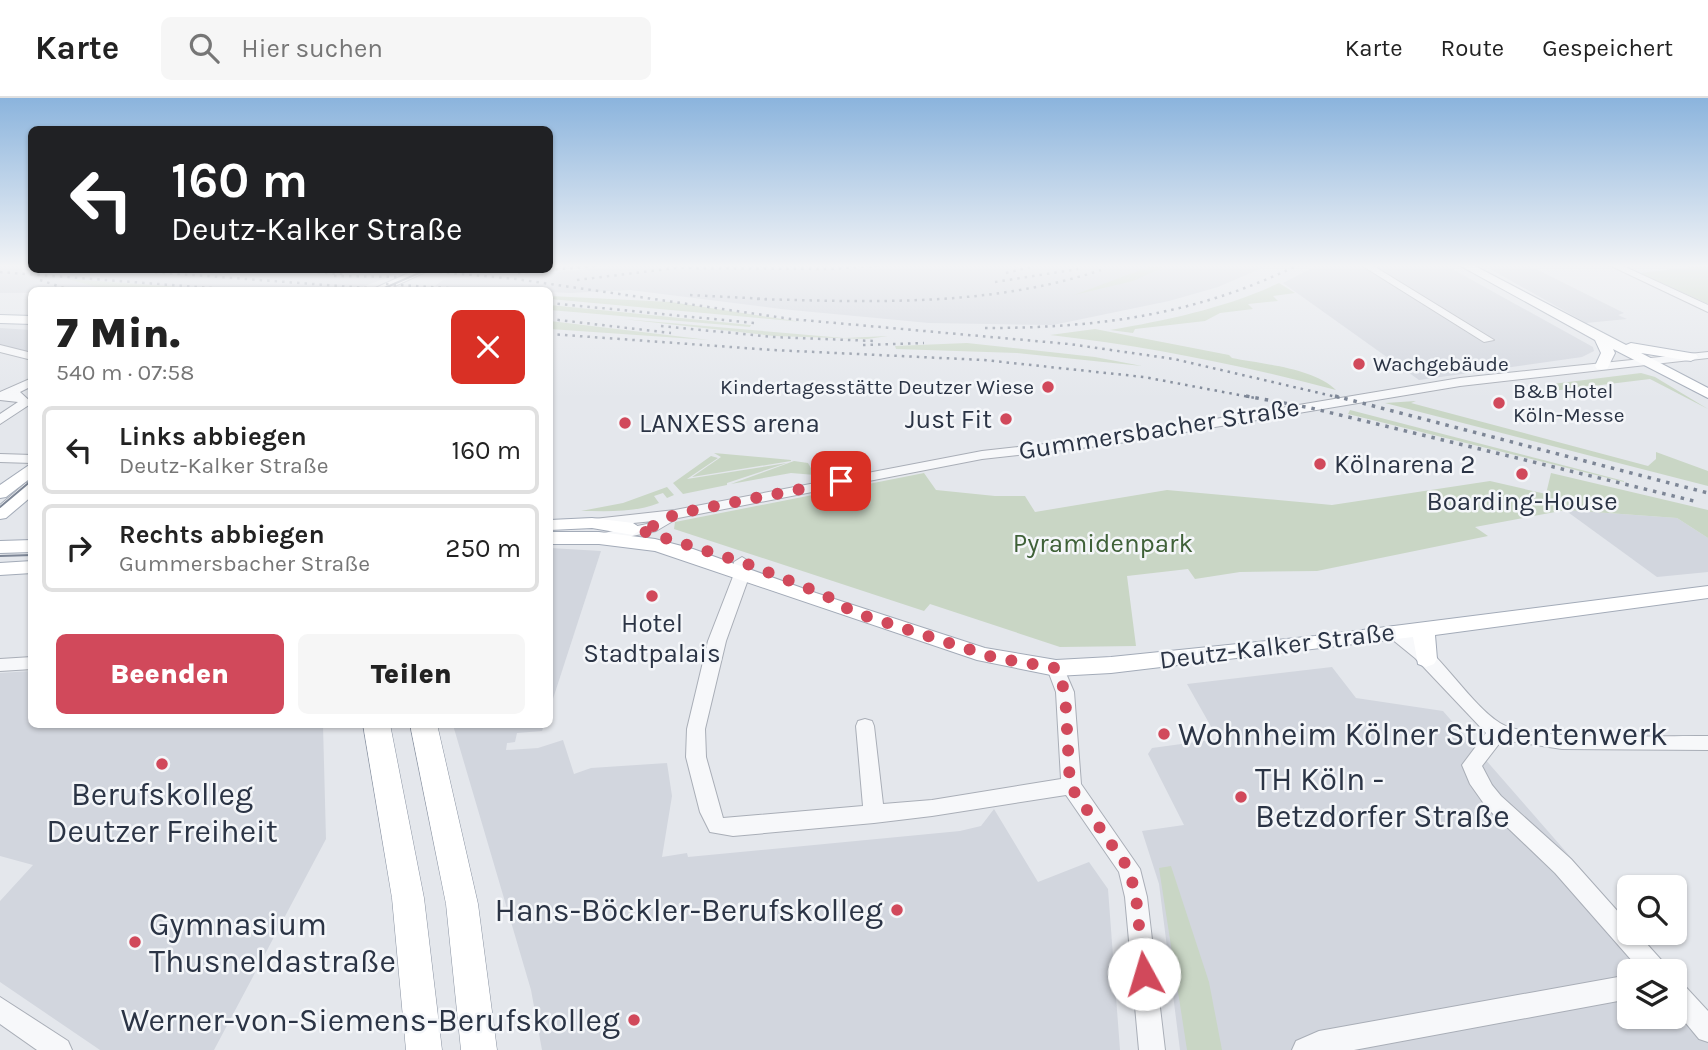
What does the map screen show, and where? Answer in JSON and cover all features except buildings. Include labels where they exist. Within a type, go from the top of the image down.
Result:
[{"type":"highway","points":[[377,728],[408,898],[424,1050]]},
{"type":"highway","points":[[424,728],[463,904],[479,1050]]},
{"type":"main road","points":[[1549,309],[1708,394]]},
{"type":"main road","points":[[3,321],[28,320]]},
{"type":"main road","points":[[3,321],[28,326]]},
{"type":"main road","points":[[1607,341],[1690,357]]},
{"type":"main road","points":[[1602,366],[1608,353],[1607,341]]},
{"type":"main road","points":[[0,493],[28,471]]},
{"type":"main road","points":[[0,514],[28,490]]},
{"type":"main road","name":"Deutz-Kalker Straße","points":[[553,525],[595,531],[742,568]]},
{"type":"main road","name":"Deutz-Kalker Straße","points":[[553,538],[595,531],[639,530],[825,595],[853,612],[996,658],[1056,668],[1186,657],[1708,592]]},
{"type":"main road","points":[[1,547],[28,547]]},
{"type":"main road","points":[[0,569],[28,568]]},
{"type":"main road","points":[[1426,628],[1423,640],[1426,659]]},
{"type":"street","points":[[1438,309],[1488,340]]},
{"type":"street","points":[[0,348],[28,356]]},
{"type":"street","name":"Gummersbacher Straße","points":[[595,531],[982,455],[1107,441],[1460,382],[1708,355]]},
{"type":"street","points":[[2,396],[28,382]]},
{"type":"street","points":[[0,420],[23,406],[28,396],[2,396]]},
{"type":"street","points":[[0,457],[28,460]]},
{"type":"street","name":"Gummersbacher Straße","points":[[639,530],[660,524],[675,514]]},
{"type":"street","points":[[742,568],[717,641],[696,729],[696,757],[710,812],[717,825],[733,827],[932,808],[1070,786]]},
{"type":"street","points":[[1394,632],[1416,647],[1470,709],[1497,732],[1528,740],[1708,743]]},
{"type":"street","points":[[0,665],[28,663]]},
{"type":"street","points":[[1056,668],[1065,692],[1070,786],[1129,869],[1136,897],[1152,1050]]},
{"type":"street","points":[[865,726],[874,814]]},
{"type":"street","points":[[1497,732],[1472,765],[1477,783],[1491,800],[1537,841],[1645,959]]},
{"type":"street","points":[[1305,1050],[1319,1044],[1617,989]]},
{"type":"street","points":[[1687,1006],[1708,1030]]},
{"type":"street","points":[[1,1011],[59,1050]]},
{"type":"shaded area","points":[[786,309],[1128,309],[1053,325],[929,323]]},
{"type":"shaded area","points":[[1320,309],[1525,309],[1593,347],[1594,351],[1582,357],[1419,380]]},
{"type":"shaded area","points":[[1562,309],[1617,309],[1624,313],[1618,315],[1627,319],[1586,323]]},
{"type":"shaded area","points":[[0,328],[28,330],[28,354],[0,345]]},
{"type":"shaded area","points":[[1565,510],[1677,518],[1708,538],[1708,572],[1657,577]]},
{"type":"shaded area","points":[[553,548],[601,551],[553,699]]},
{"type":"shaded area","points":[[1332,667],[1356,698],[1443,711],[1617,910],[1617,945],[1647,945],[1660,959],[1617,959],[1617,1029],[1687,1029],[1687,990],[1708,1015],[1708,1050],[1180,1050],[1159,884],[1142,831],[1184,825],[1148,754],[1152,748],[1218,739],[1187,684]]},
{"type":"shaded area","name":"Gymnasium Thusneldastraße","points":[[28,671],[28,728],[323,728],[326,839],[214,1050],[100,1050],[0,982],[0,901],[33,865],[0,856],[0,673]]},
{"type":"shaded area","points":[[454,728],[543,728],[542,731],[517,733],[515,742],[507,743],[506,750],[538,748],[563,740],[574,774],[591,768],[667,763],[672,796],[662,857],[687,853],[688,857],[960,831],[981,826],[994,809],[1038,882],[1089,862],[1108,889],[1120,1050],[542,1050],[531,990]]},
{"type":"green space","points":[[553,309],[594,309],[751,325]]},
{"type":"green space","points":[[664,309],[720,309],[802,322]]},
{"type":"green space","points":[[1204,309],[1249,309],[1220,313],[1205,321],[1135,329],[1133,333],[1110,330],[1153,322]]},
{"type":"green space","points":[[623,319],[844,338],[888,336],[867,339],[774,336]]},
{"type":"green space","points":[[553,321],[709,340],[553,329]]},
{"type":"green space","points":[[1095,329],[1287,368],[1315,377],[1336,390],[1194,357],[1050,335]]},
{"type":"green space","points":[[967,343],[1095,357],[1142,366],[1017,353],[896,349],[895,346]]},
{"type":"green space","points":[[1641,373],[1655,377],[1708,409],[1650,379],[1552,391],[1544,385]]},
{"type":"green space","points":[[1416,401],[1411,403],[1648,466],[1656,459],[1656,452],[1708,471],[1708,486],[1385,403]]},
{"type":"green space","points":[[1350,410],[1624,481],[1624,482],[1348,414]]},
{"type":"green space","points":[[714,453],[791,461],[692,477],[721,457]]},
{"type":"green space","points":[[711,456],[718,458],[687,479],[787,463],[727,485],[683,494],[673,483]]},
{"type":"green space","points":[[794,461],[808,463],[815,475],[791,473],[731,484]]},
{"type":"green space","name":"Pyramidenpark","points":[[924,473],[936,490],[1025,496],[1035,512],[1167,490],[1332,505],[1490,481],[1546,494],[1551,473],[1708,510],[1708,538],[1677,518],[1566,510],[1475,527],[1488,536],[1317,571],[1240,572],[1195,579],[1188,569],[1127,576],[1136,646],[1060,647],[930,604],[924,611],[674,529],[675,522]]},
{"type":"green space","points":[[667,487],[674,495],[667,498],[663,493],[654,496],[659,503],[650,506],[621,511],[581,511],[623,503]]},
{"type":"green space","points":[[1171,866],[1209,982],[1222,1050],[1187,1050],[1159,868]]},
{"type":"tram line","points":[[0,507],[28,483]]},
{"type":"tram line","points":[[0,556],[28,555]]},
{"type":"railway","points":[[616,309],[754,323]]},
{"type":"railway","points":[[725,309],[791,319],[1069,344],[1174,359],[1341,398]]},
{"type":"railway","points":[[985,328],[1067,325],[1172,309]]},
{"type":"railway","points":[[553,319],[671,333]]},
{"type":"railway","points":[[661,326],[773,337],[874,341]]},
{"type":"railway","points":[[553,334],[773,350],[984,360],[1144,377],[1255,398]]},
{"type":"railway","points":[[863,345],[924,343]]},
{"type":"railway","points":[[1246,396],[1311,408],[1694,501]]},
{"type":"railway","points":[[1335,396],[1708,493]]},
{"type":"place","name":"Wachgebäude","points":[[1359,364]]},
{"type":"place","name":"Kindertagesstätte Deutzer Wiese","points":[[1048,387]]},
{"type":"place","name":"B&B Hotel Köln-Messe","points":[[1499,403]]},
{"type":"place","name":"Just Fit","points":[[1006,419]]},
{"type":"place","name":"LANXESS arena","points":[[625,423]]},
{"type":"place","name":"Kölnarena 2","points":[[1320,464]]},
{"type":"place","name":"Boarding-House","points":[[1522,474]]},
{"type":"place","name":"Hotel Stadtpalais","points":[[652,596]]},
{"type":"place","name":"Wohnheim Kölner Studentenwerk","points":[[1164,734]]},
{"type":"place","name":"Berufskolleg Deutzer Freiheit","points":[[162,764]]},
{"type":"place","name":"TH Köln - Betzdorfer Straße","points":[[1241,797]]},
{"type":"place","name":"Hans-Böckler-Berufskolleg","points":[[897,910]]},
{"type":"place","name":"Gymnasium Thusneldastraße","points":[[135,942]]},
{"type":"place","name":"Werner-von-Siemens-Berufskolleg","points":[[634,1020]]},
{"type":"route","points":[[841,481],[675,514],[651,528],[639,530],[659,534],[742,562],[825,595],[853,612],[996,658],[1056,668],[1065,692],[1070,786],[1129,869],[1136,897],[1144,974]]}]
